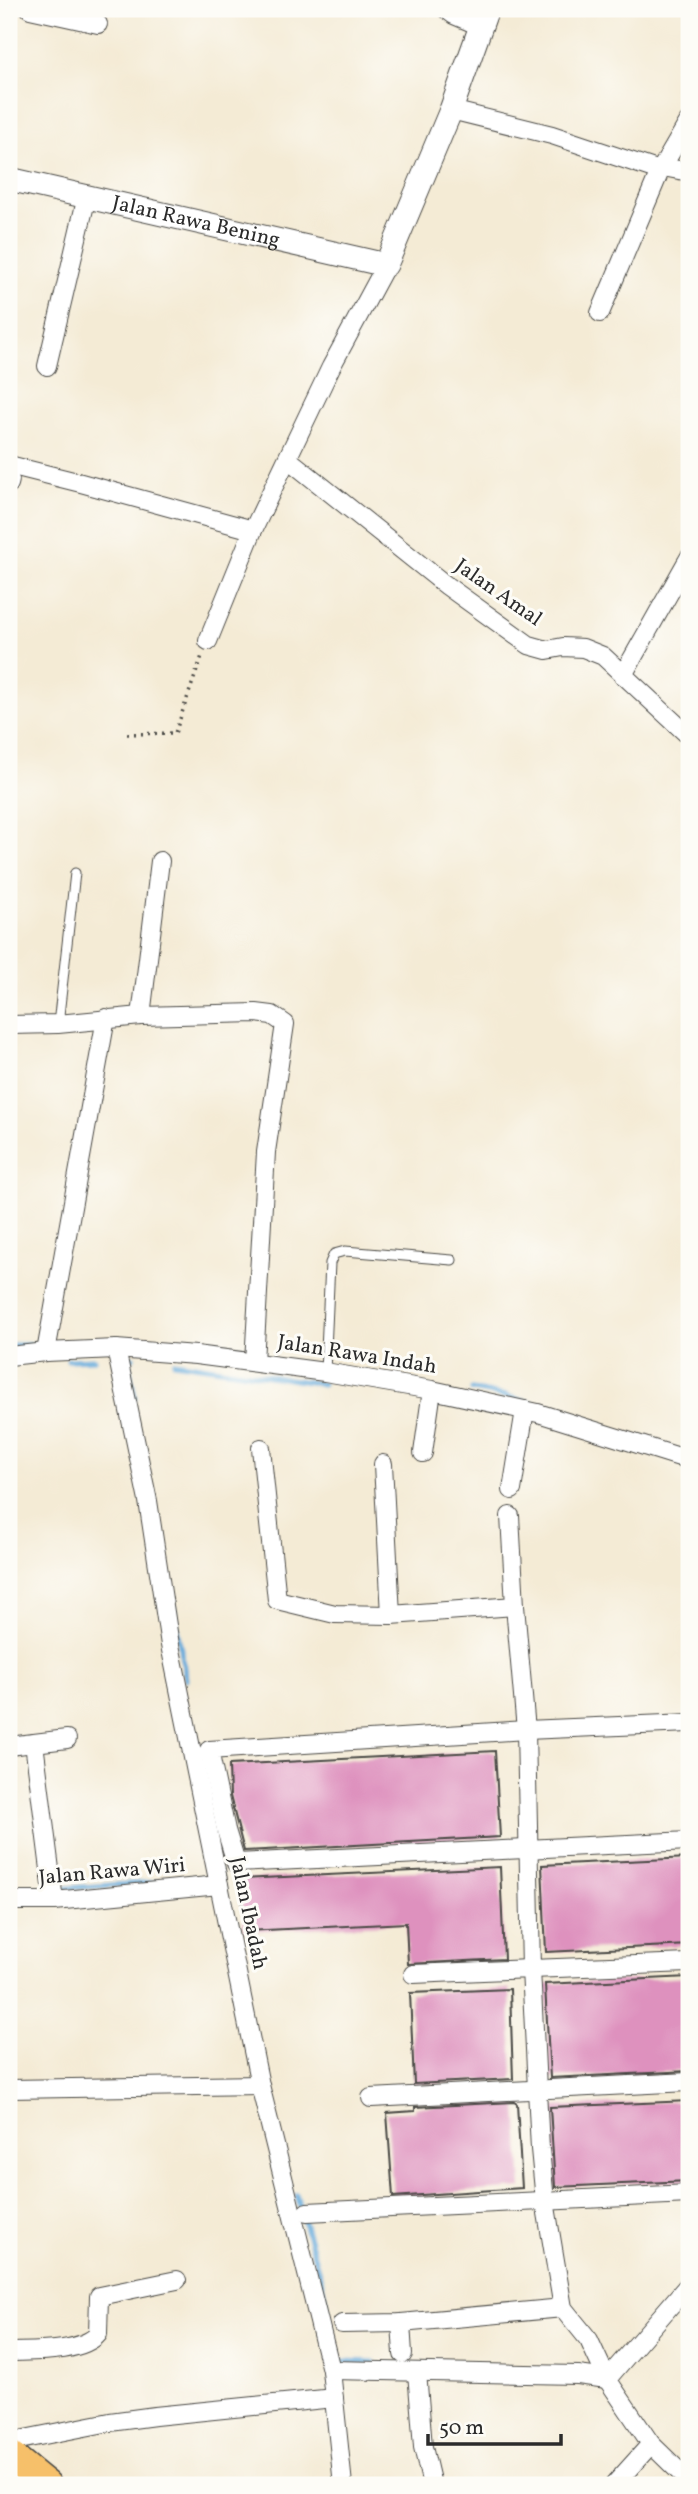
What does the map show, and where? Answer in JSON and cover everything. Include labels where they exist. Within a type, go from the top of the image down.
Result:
[{"type":"main road","points":[[14,2464],[47,2485]]},
{"type":"street","points":[[30,9],[98,24]]},
{"type":"street","points":[[208,641],[253,530],[331,367],[386,265],[451,110],[484,17],[454,15],[446,9]]},
{"type":"street","points":[[451,110],[552,135],[662,169],[689,172]]},
{"type":"street","points":[[600,313],[662,169],[689,121]]},
{"type":"street","name":"Jalan Rawa Bening","points":[[9,179],[386,265]]},
{"type":"street","points":[[47,366],[87,196]]},
{"type":"street","name":"Jalan Amal","points":[[288,459],[447,586],[529,645],[547,650],[563,647],[583,648],[603,656],[689,736]]},
{"type":"street","points":[[9,477],[81,483],[253,530]]},
{"type":"street","points":[[623,675],[689,558]]},
{"type":"street","points":[[141,1016],[160,860]]},
{"type":"street","points":[[9,1025],[58,1024],[141,1016],[256,1013],[272,1015],[285,1024],[266,1152],[254,1362]]},
{"type":"street","points":[[46,1352],[106,1018]]},
{"type":"street","name":"Jalan Rawa Indah","points":[[9,1356],[116,1349],[254,1362],[325,1372],[432,1390],[525,1410],[689,1460]]},
{"type":"street","name":"Jalan Ibadah","points":[[116,1349],[148,1501],[170,1645],[260,2085],[331,2370],[343,2485]]},
{"type":"street","points":[[423,1453],[432,1390]]},
{"type":"street","points":[[512,1490],[525,1410]]},
{"type":"street","points":[[261,1448],[277,1600],[335,1614],[391,1615],[515,1606]]},
{"type":"street","points":[[383,1464],[391,1615]]},
{"type":"street","points":[[510,1516],[526,1730],[531,1969],[537,2091],[545,2201],[563,2308],[589,2340],[607,2379],[651,2444],[689,2481]]},
{"type":"street","points":[[689,1723],[526,1730],[209,1750],[236,1863],[689,1841]]},
{"type":"street","points":[[9,1746],[67,1739]]},
{"type":"street","points":[[34,1743],[54,1901]]},
{"type":"street","name":"Jalan Rawa Wiri","points":[[9,1901],[54,1901],[219,1885]]},
{"type":"street","points":[[412,1975],[689,1963]]},
{"type":"street","points":[[371,2098],[689,2082]]},
{"type":"street","points":[[9,2089],[260,2085]]},
{"type":"street","points":[[307,2212],[689,2194]]},
{"type":"street","points":[[9,2352],[60,2349],[91,2342],[98,2334],[99,2297],[177,2280]]},
{"type":"street","points":[[607,2379],[689,2284]]},
{"type":"street","points":[[342,2324],[401,2323],[563,2308]]},
{"type":"street","points":[[401,2323],[403,2354]]},
{"type":"street","points":[[331,2370],[578,2375],[607,2379]]},
{"type":"street","points":[[417,2372],[423,2447],[432,2485]]},
{"type":"street","points":[[14,2464],[110,2422],[334,2398]]},
{"type":"street","points":[[614,2485],[651,2444]]},
{"type":"lane","points":[[58,1024],[75,873]]},
{"type":"lane","points":[[325,1372],[330,1263],[334,1254],[345,1251],[452,1260]]},
{"type":"path","points":[[127,734],[174,733],[208,641]]},
{"type":"building","points":[[495,1751],[500,1837],[244,1851],[230,1796],[229,1765]]},
{"type":"building","points":[[689,1858],[689,1945],[546,1952],[542,1865]]},
{"type":"building","points":[[500,1867],[504,1959],[408,1964],[406,1923],[244,1931],[241,1879]]},
{"type":"building","points":[[689,1977],[689,2071],[550,2078],[545,1984]]},
{"type":"building","points":[[510,1989],[513,2079],[414,2084],[410,1993]]},
{"type":"building","points":[[689,2101],[689,2181],[555,2187],[550,2107]]},
{"type":"building","points":[[517,2104],[522,2188],[393,2197],[387,2113],[415,2111],[415,2107]]},
{"type":"waterway","points":[[9,1345],[34,1345]]},
{"type":"waterway","points":[[133,1358],[127,1358],[135,1397]]},
{"type":"waterway","points":[[68,1360],[94,1359]]},
{"type":"waterway","points":[[174,1362],[323,1384]]},
{"type":"waterway","points":[[472,1390],[531,1403]]},
{"type":"waterway","points":[[169,1582],[186,1679]]},
{"type":"waterway","points":[[67,1888],[158,1882]]},
{"type":"waterway","points":[[9,1892],[38,1890]]},
{"type":"waterway","points":[[296,2195],[321,2280],[337,2361],[374,2362]]}]
